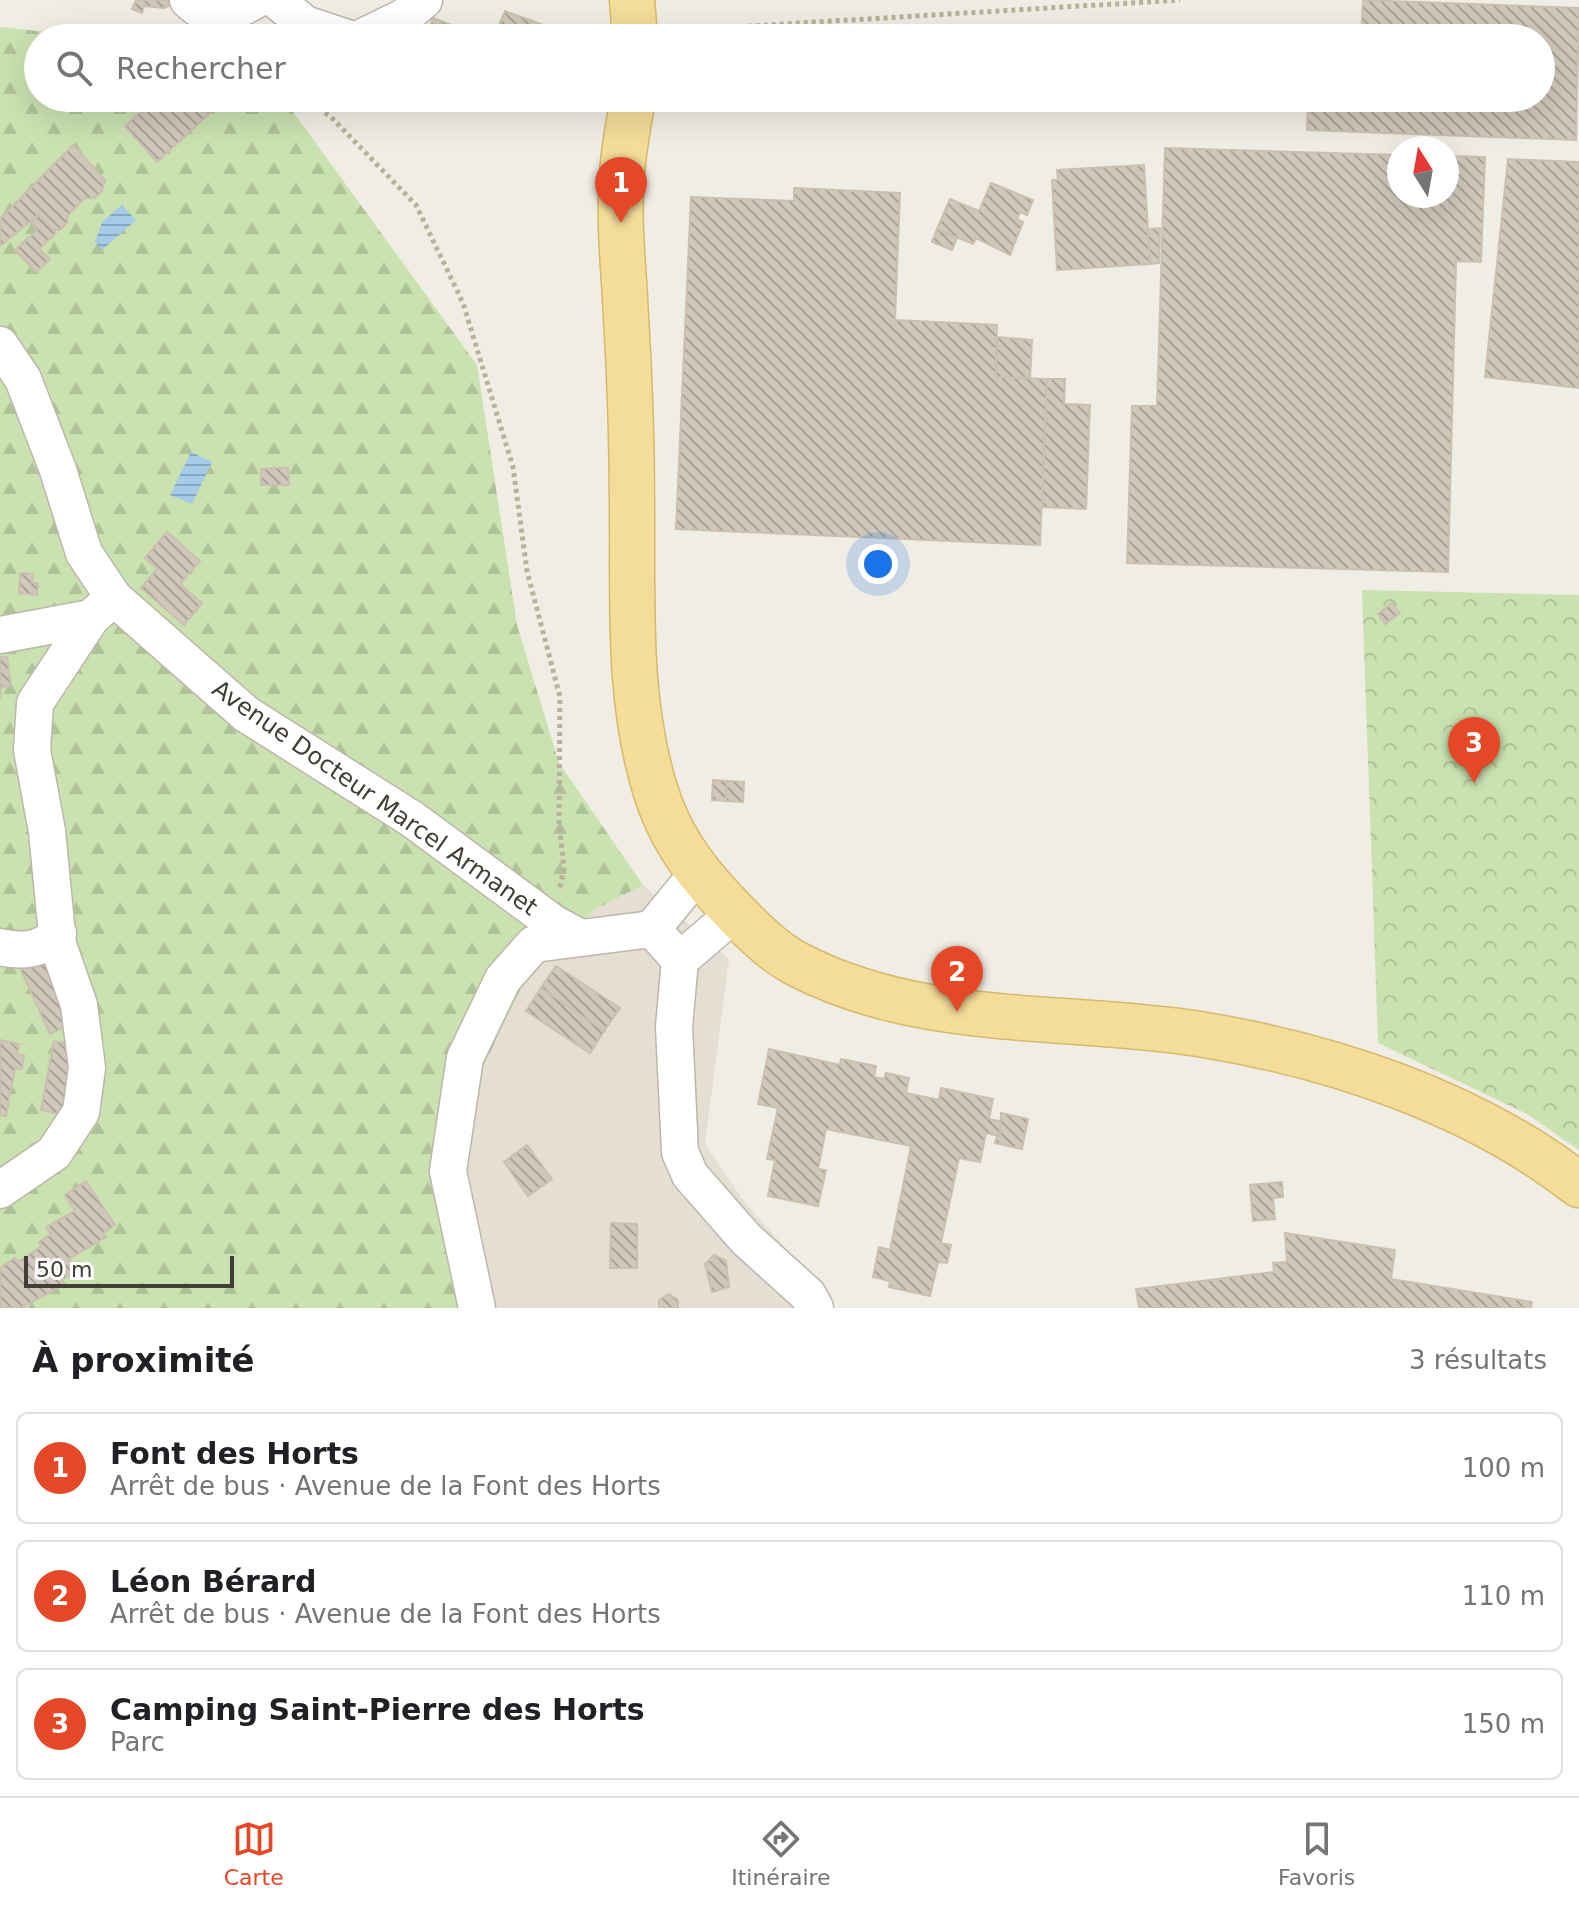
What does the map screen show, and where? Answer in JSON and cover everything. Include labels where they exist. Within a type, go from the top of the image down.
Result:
[{"type":"main road","points":[[631,112],[621,192],[631,409],[634,687],[641,736],[656,793],[671,832],[698,873],[735,913],[791,961],[855,990],[897,1003],[1199,1034],[1314,1059],[1412,1093],[1490,1129],[1579,1185]]},
{"type":"main road","points":[[631,409],[646,177],[642,112]]},
{"type":"street","points":[[188,0],[202,14],[224,16],[256,0]]},
{"type":"street","points":[[276,0],[305,24]]},
{"type":"street","points":[[390,24],[404,17],[424,0]]},
{"type":"street","name":"Avenue Docteur Marcel Armanet","points":[[0,345],[23,379],[58,470],[103,608],[246,714],[412,819],[566,930]]},
{"type":"street","points":[[0,635],[103,608]]},
{"type":"street","points":[[0,1190],[54,1153],[81,1112],[87,1068],[79,1005],[58,933],[47,831],[32,750],[35,703],[103,608]]},
{"type":"street","points":[[652,929],[698,873]]},
{"type":"street","points":[[735,913],[680,960],[674,1027],[680,1152],[690,1175],[746,1239],[808,1295],[815,1308]]},
{"type":"street","points":[[477,1308],[448,1171],[465,1058],[503,979],[534,944],[566,930],[652,929],[680,960]]},
{"type":"street","points":[[0,947],[21,951],[37,948],[50,943],[58,933]]},
{"type":"path","points":[[634,23],[1180,0]]},
{"type":"path","points":[[324,112],[416,205],[463,303],[513,467],[527,571],[560,697],[559,821],[566,930]]},
{"type":"shaded area","points":[[643,885],[729,959],[705,1144],[745,1203],[827,1294],[833,1308],[493,1308],[466,1180],[483,1068],[521,989],[545,957],[594,910]]},
{"type":"green space","points":[[0,27],[24,30],[24,112],[293,112],[477,365],[517,625],[559,763],[643,885],[594,910],[545,957],[521,989],[483,1068],[466,1180],[493,1308],[0,1308]]},
{"type":"green space","points":[[1362,590],[1579,595],[1579,1150],[1527,1114],[1378,1043]]},
{"type":"water","points":[[122,205],[136,220],[102,250],[95,242],[102,222]]},
{"type":"water","points":[[191,452],[212,462],[192,504],[170,495]]},
{"type":"building","points":[[136,0],[183,0],[164,8],[144,6],[142,13],[132,9]]},
{"type":"building","points":[[1363,0],[1579,8],[1576,140],[1307,130],[1308,112],[1555,112],[1555,24],[1362,24]]},
{"type":"building","points":[[505,11],[541,24],[500,24]]},
{"type":"building","points":[[433,18],[449,24],[431,24]]},
{"type":"building","points":[[140,112],[211,112],[157,162],[125,126]]},
{"type":"building","points":[[73,145],[105,180],[102,191],[95,198],[85,198],[68,215],[67,223],[60,230],[52,230],[38,215],[0,246],[0,219]]},
{"type":"building","points":[[1165,148],[1387,155],[1387,208],[1459,208],[1459,156],[1485,157],[1481,262],[1456,261],[1448,572],[1127,563],[1132,406],[1157,406]]},
{"type":"building","points":[[1508,159],[1579,162],[1579,388],[1485,377]]},
{"type":"building","points":[[1144,165],[1150,264],[1057,270],[1052,180],[1058,180],[1057,170]]},
{"type":"building","points":[[991,183],[1033,200],[1027,215],[1020,212],[1017,219],[1023,222],[1010,255],[976,238],[973,244],[937,229],[950,199],[979,211]]},
{"type":"building","points":[[794,188],[900,193],[895,320],[997,325],[996,377],[1047,379],[1040,545],[676,529],[691,197],[794,201]]},
{"type":"building","points":[[38,215],[56,233],[39,249],[50,259],[36,272],[15,250],[37,230],[30,222]]},
{"type":"building","points":[[1160,228],[1159,263],[1150,264],[1148,229]]},
{"type":"building","points":[[937,229],[957,238],[952,250],[932,242]]},
{"type":"building","points":[[997,337],[1032,340],[1030,378],[996,377]]},
{"type":"building","points":[[1047,379],[1065,379],[1064,404],[1090,405],[1086,509],[1042,507]]},
{"type":"building","points":[[288,468],[289,485],[261,485],[261,469]]},
{"type":"building","points":[[167,532],[200,561],[180,584],[202,603],[184,625],[141,588],[157,569],[145,558]]},
{"type":"building","points":[[20,573],[33,574],[32,583],[38,583],[37,595],[19,593]]},
{"type":"building","points":[[1392,603],[1400,613],[1385,624],[1378,614]]},
{"type":"building","points":[[0,657],[7,657],[11,686],[1,687],[0,699]]},
{"type":"building","points":[[713,780],[727,781],[726,801],[712,800]]},
{"type":"building","points":[[727,781],[744,782],[743,802],[726,801]]},
{"type":"building","points":[[43,959],[73,1023],[50,1034],[21,970]]},
{"type":"building","points":[[556,966],[620,1008],[604,1031],[541,988]]},
{"type":"building","points":[[541,988],[604,1031],[590,1053],[526,1011]]},
{"type":"building","points":[[0,1040],[19,1044],[17,1054],[24,1055],[22,1069],[15,1068],[6,1116],[0,1115]]},
{"type":"building","points":[[54,1041],[79,1046],[65,1115],[41,1110]]},
{"type":"building","points":[[769,1049],[840,1065],[841,1059],[876,1066],[874,1077],[884,1079],[886,1073],[909,1078],[906,1093],[939,1100],[941,1088],[993,1099],[989,1119],[1003,1122],[1000,1136],[986,1133],[980,1162],[959,1158],[941,1243],[951,1245],[947,1263],[938,1262],[930,1296],[889,1287],[890,1281],[873,1277],[879,1247],[890,1250],[911,1146],[826,1129],[818,1169],[826,1170],[818,1206],[768,1196],[775,1160],[767,1159],[778,1108],[758,1104]]},
{"type":"building","points":[[1001,1113],[1028,1119],[1022,1149],[995,1143],[997,1135],[1000,1136]]},
{"type":"building","points":[[527,1145],[552,1179],[528,1196],[504,1162]]},
{"type":"building","points":[[86,1181],[115,1225],[103,1233],[106,1237],[69,1259],[77,1270],[62,1280],[65,1284],[21,1308],[0,1308],[0,1268],[15,1258],[18,1262],[42,1246],[39,1242],[51,1234],[46,1227],[75,1211],[65,1195]]},
{"type":"building","points":[[1282,1182],[1283,1197],[1273,1198],[1275,1219],[1253,1221],[1250,1185]]},
{"type":"building","points":[[611,1223],[637,1224],[637,1268],[610,1268]]},
{"type":"building","points":[[1285,1233],[1395,1250],[1391,1279],[1532,1302],[1531,1308],[1139,1308],[1136,1289],[1274,1272],[1273,1263],[1287,1262]]},
{"type":"building","points":[[714,1255],[726,1261],[729,1287],[712,1292],[705,1264]]},
{"type":"building","points":[[669,1294],[678,1300],[678,1308],[659,1308],[659,1300]]},
{"type":"place","name":"Font des Horts","points":[[621,223]]},
{"type":"place","name":"Camping Saint-Pierre des Horts","points":[[1474,783]]},
{"type":"place","name":"Léon Bérard","points":[[957,1012]]}]
